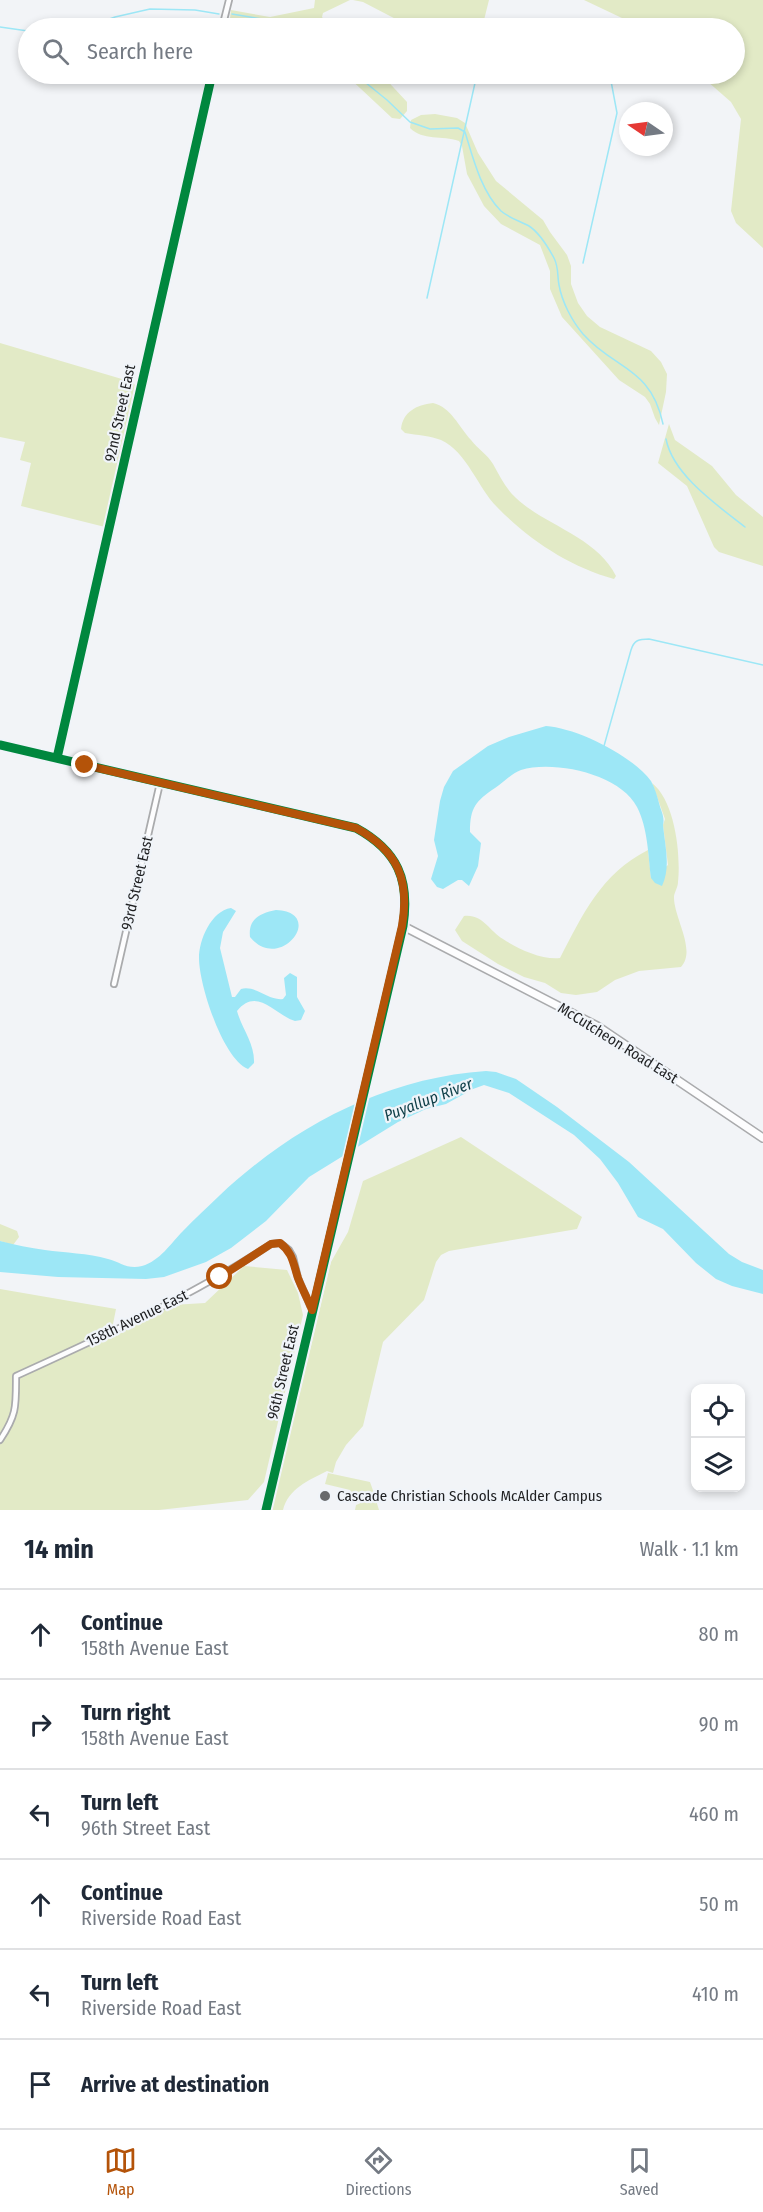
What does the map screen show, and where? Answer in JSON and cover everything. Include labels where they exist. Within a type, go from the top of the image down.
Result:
[{"type":"street","points":[[224,18],[229,0]]},
{"type":"street","name":"92nd Street East","points":[[57,758],[210,84]]},
{"type":"street","name":"96th Street East","points":[[0,745],[345,825],[365,833],[384,847],[397,865],[404,883],[402,926],[266,1510]]},
{"type":"street","name":"93rd Street East","points":[[114,984],[160,783]]},
{"type":"street","name":"McCutcheon Road East","points":[[402,926],[597,1026],[763,1138]]},
{"type":"street","name":"158th Avenue East","points":[[0,1440],[13,1421],[16,1376],[188,1294],[220,1277],[271,1244],[280,1243],[291,1254],[298,1278],[312,1310]]},
{"type":"green space","points":[[315,0],[350,0],[323,13],[323,18],[230,18],[231,10],[270,17],[314,8]]},
{"type":"green space","points":[[353,0],[489,0],[484,18],[394,18],[363,2]]},
{"type":"green space","points":[[584,0],[763,0],[763,248],[736,223],[731,211],[741,119],[731,102],[710,84],[745,84],[745,18],[622,18]]},
{"type":"green space","points":[[356,84],[390,84],[407,102],[407,111],[400,119],[392,118]]},
{"type":"green space","points":[[435,114],[457,118],[465,123],[478,153],[496,181],[543,220],[567,255],[571,266],[571,284],[578,303],[587,316],[600,327],[651,351],[661,362],[667,374],[666,392],[659,425],[645,397],[619,380],[562,317],[550,289],[550,271],[540,245],[501,224],[484,206],[467,174],[459,141],[421,135],[410,128],[411,120],[421,115]]},
{"type":"green space","points":[[0,343],[132,382],[135,385],[105,527],[21,506],[31,463],[20,460],[25,442],[0,437]]},
{"type":"green space","points":[[433,403],[445,409],[491,460],[516,498],[597,551],[616,576],[614,579],[566,560],[536,541],[497,507],[465,461],[450,446],[441,440],[405,433],[401,429],[404,418],[411,410]]},
{"type":"green space","points":[[669,424],[675,440],[712,466],[736,495],[763,517],[763,566],[719,552],[714,547],[687,486],[658,463]]},
{"type":"green space","points":[[652,783],[666,802],[675,829],[679,870],[674,896],[687,952],[681,967],[639,971],[615,980],[597,992],[576,995],[561,993],[545,983],[524,977],[498,964],[462,941],[455,930],[464,916],[471,916],[481,920],[498,936],[523,950],[538,956],[560,958],[595,896],[618,871],[648,850],[651,878],[668,865],[663,825],[665,819]]},
{"type":"green space","points":[[461,1137],[582,1217],[577,1229],[449,1251],[441,1255],[436,1262],[424,1300],[383,1342],[363,1426],[346,1445],[336,1462],[333,1473],[327,1471],[306,1482],[289,1496],[283,1510],[272,1510],[331,1262],[348,1232],[363,1181]]},
{"type":"green space","points":[[0,1224],[17,1231],[19,1237],[13,1245],[0,1241]]},
{"type":"green space","points":[[244,1266],[287,1270],[298,1293],[303,1315],[264,1482],[248,1500],[159,1510],[0,1510],[0,1289],[116,1309],[110,1339],[172,1305],[205,1303]]},
{"type":"green space","points":[[328,1473],[370,1482],[375,1496],[360,1502],[350,1490],[325,1484]]},
{"type":"green space","points":[[375,1497],[379,1510],[355,1510],[356,1505]]},
{"type":"water","points":[[546,726],[573,732],[603,745],[631,762],[651,781],[664,819],[667,864],[662,886],[651,878],[641,815],[628,796],[602,778],[585,772],[551,767],[535,767],[518,771],[483,797],[475,806],[471,816],[470,832],[481,843],[478,866],[469,886],[462,880],[458,880],[443,889],[437,887],[431,879],[438,856],[434,840],[440,801],[444,787],[453,771],[488,746]]},
{"type":"water","points":[[231,908],[236,911],[223,932],[220,948],[232,997],[235,997],[241,989],[246,988],[272,998],[283,999],[286,995],[284,978],[290,973],[297,977],[297,997],[305,1011],[301,1020],[295,1021],[266,1004],[252,1001],[244,1004],[237,1011],[254,1056],[254,1063],[248,1069],[230,1051],[222,1037],[208,1002],[200,970],[201,943],[207,927],[224,910]]},
{"type":"water","points":[[276,910],[291,913],[298,920],[298,929],[285,945],[274,949],[262,947],[250,937],[251,926],[260,915]]},
{"type":"water","name":"Puyallup River","points":[[486,1071],[516,1079],[629,1162],[729,1254],[763,1270],[763,1294],[732,1286],[716,1279],[696,1263],[663,1229],[638,1217],[618,1183],[600,1159],[574,1135],[509,1093],[484,1085],[446,1104],[426,1109],[398,1122],[309,1177],[266,1221],[231,1248],[206,1262],[164,1277],[146,1279],[58,1277],[0,1272],[0,1241],[53,1251],[85,1254],[132,1267],[148,1264],[160,1256],[192,1222],[247,1171],[277,1148],[309,1128],[376,1095],[448,1076]]},
{"type":"waterway","points":[[112,18],[150,9],[195,10],[219,14]]},
{"type":"waterway","points":[[232,14],[256,18]]},
{"type":"waterway","points":[[0,27],[18,30]]},
{"type":"waterway","points":[[367,84],[410,122],[430,129],[458,128],[465,132],[478,174],[494,203],[511,218],[533,229],[552,254],[557,265],[562,298],[575,323],[595,346],[641,380],[650,391],[663,424]]},
{"type":"waterway","points":[[427,298],[475,84]]},
{"type":"waterway","points":[[583,263],[617,113],[612,84]]},
{"type":"waterway","points":[[666,439],[677,465],[687,477],[745,527]]},
{"type":"waterway","points":[[604,746],[631,650],[637,641],[649,639],[763,665]]},
{"type":"cycle path","points":[[57,758],[210,84]]},
{"type":"cycle path","points":[[0,745],[356,828],[382,847],[398,868],[405,895],[403,926],[266,1510]]},
{"type":"place","name":"Cascade Christian Schools McAlder Campus","points":[[325,1496]]},
{"type":"route","points":[[85,765],[356,828],[384,847],[397,865],[404,883],[406,904],[402,926],[312,1310],[298,1278],[293,1257],[289,1250],[280,1243],[271,1244],[220,1277]]}]
